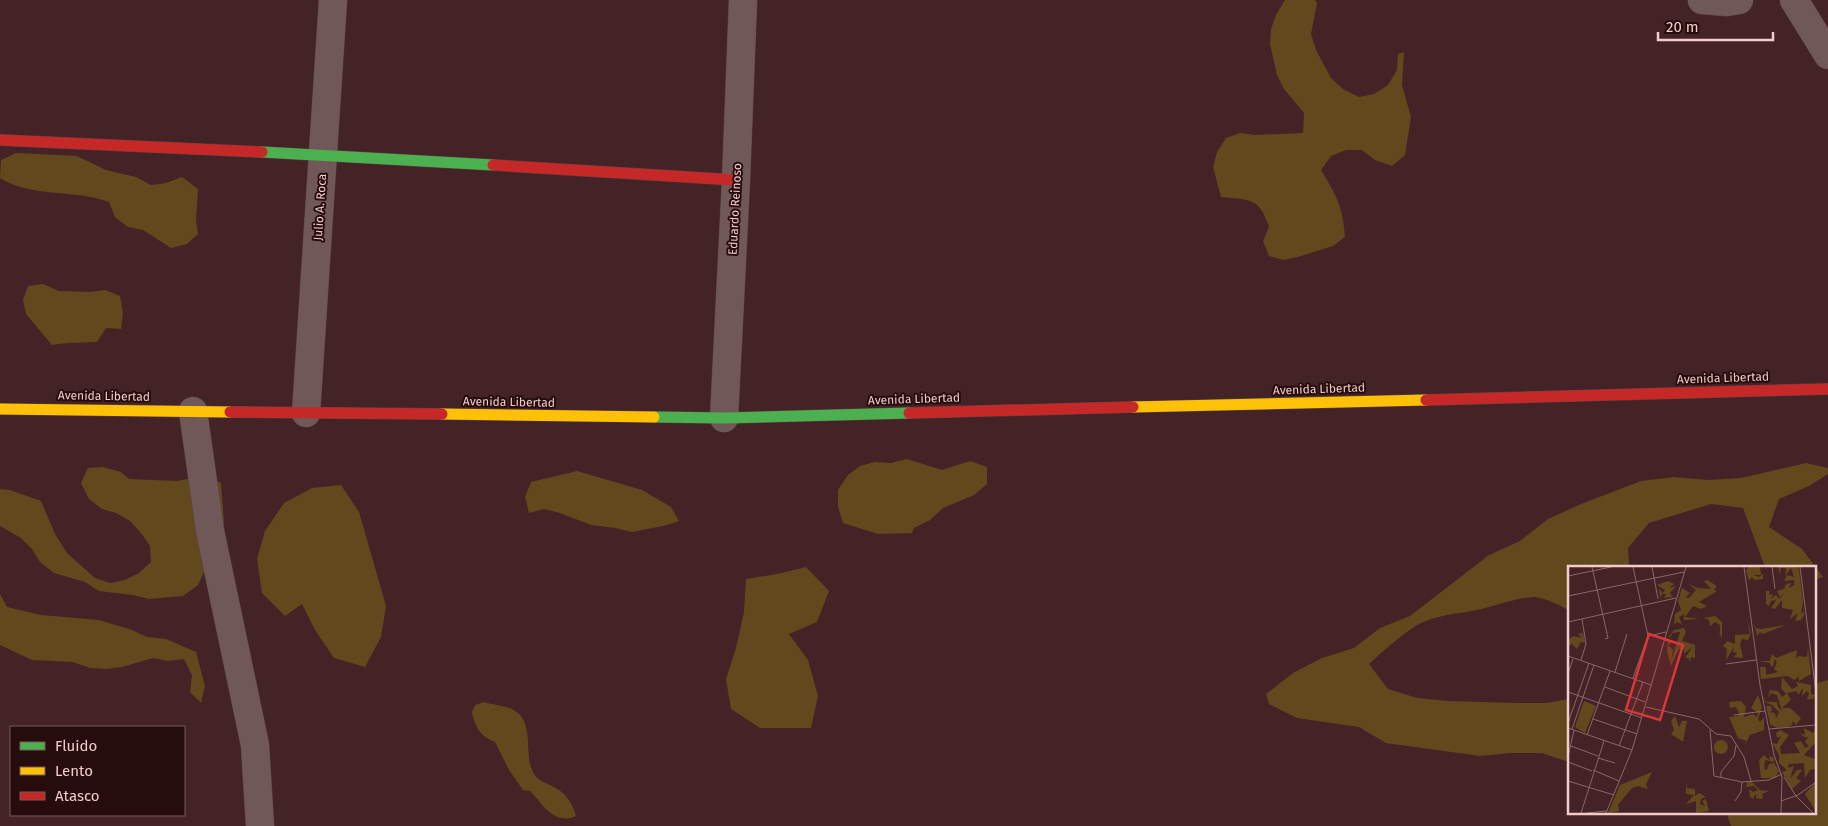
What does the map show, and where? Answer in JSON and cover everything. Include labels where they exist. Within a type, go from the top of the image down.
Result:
[{"type":"main road","points":[[0,140],[323,155],[736,180]]},
{"type":"main road","name":"Avenida Libertad","points":[[0,409],[724,418],[1828,389]]},
{"type":"street","name":"Julio A. Roca","points":[[306,413],[333,0]]},
{"type":"street","name":"Eduardo Reinoso","points":[[724,418],[743,0]]},
{"type":"street","points":[[1702,0],[1727,2],[1739,0]]},
{"type":"street","points":[[1794,0],[1828,55]]},
{"type":"street","points":[[193,411],[210,531],[255,745],[260,826]]},
{"type":"shaded area","points":[[1285,0],[1315,0],[1317,3],[1311,34],[1316,50],[1331,78],[1343,89],[1359,97],[1374,94],[1388,85],[1397,70],[1398,54],[1404,52],[1402,85],[1411,117],[1405,155],[1392,166],[1375,160],[1362,150],[1346,150],[1331,156],[1321,170],[1338,201],[1343,217],[1345,237],[1333,246],[1284,260],[1269,256],[1263,241],[1269,227],[1261,210],[1257,205],[1246,200],[1221,197],[1213,167],[1217,152],[1226,138],[1240,133],[1256,135],[1303,133],[1304,113],[1284,89],[1277,75],[1270,44],[1271,29],[1276,15]]},
{"type":"shaded area","points":[[16,153],[77,156],[106,170],[136,177],[151,185],[166,183],[182,177],[198,189],[196,220],[198,234],[187,244],[171,248],[143,230],[128,227],[115,217],[109,202],[96,198],[39,191],[12,184],[0,178],[1,160]]},
{"type":"shaded area","points":[[43,284],[59,291],[90,292],[105,290],[120,296],[123,313],[121,329],[106,328],[97,342],[52,345],[26,314],[23,300],[28,286]]},
{"type":"shaded area","points":[[907,459],[942,470],[970,461],[987,467],[987,484],[974,495],[943,508],[930,520],[914,528],[912,533],[878,534],[843,523],[838,507],[838,490],[848,475],[860,466],[875,462],[891,463]]},
{"type":"shaded area","points":[[1806,463],[1828,468],[1828,474],[1809,486],[1779,499],[1769,527],[1802,549],[1815,566],[1765,566],[1743,508],[1711,504],[1649,523],[1628,548],[1629,566],[1568,566],[1568,610],[1542,598],[1534,597],[1439,617],[1411,629],[1369,664],[1388,689],[1417,698],[1514,703],[1546,703],[1568,699],[1568,762],[1542,753],[1480,756],[1386,743],[1359,727],[1297,718],[1269,704],[1266,694],[1293,673],[1322,658],[1354,648],[1380,628],[1410,616],[1489,555],[1520,541],[1548,519],[1641,481],[1674,477],[1708,480],[1741,478]]},
{"type":"shaded area","points":[[103,467],[121,472],[129,479],[176,481],[205,476],[221,483],[224,523],[219,539],[198,585],[183,596],[149,599],[99,591],[85,582],[54,573],[40,562],[32,549],[21,538],[0,526],[0,489],[10,490],[41,501],[55,534],[67,553],[95,578],[110,583],[125,580],[139,573],[151,562],[150,546],[130,521],[116,513],[102,509],[89,499],[81,483],[88,468]]},
{"type":"shaded area","points":[[577,471],[642,490],[671,507],[679,521],[632,532],[591,525],[544,509],[529,513],[525,497],[531,482]]},
{"type":"shaded area","points":[[341,485],[359,512],[386,606],[381,637],[365,667],[334,658],[315,630],[302,604],[285,616],[262,593],[257,559],[265,531],[284,503],[312,488]]},
{"type":"shaded area","points":[[806,567],[829,591],[817,622],[789,634],[808,660],[818,696],[811,728],[760,728],[731,709],[726,679],[736,648],[744,612],[746,579]]},
{"type":"shaded area","points":[[1816,568],[1823,577],[1816,579]]},
{"type":"shaded area","points":[[0,594],[7,607],[41,615],[99,620],[132,630],[147,637],[166,639],[196,652],[205,686],[201,703],[190,692],[192,675],[184,659],[168,661],[153,658],[122,667],[107,669],[90,668],[73,662],[32,660],[0,645]]},
{"type":"shaded area","points":[[1828,680],[1828,826],[1731,826],[1727,814],[1816,814],[1816,683]]},
{"type":"shaded area","points":[[484,702],[508,708],[520,715],[524,721],[528,736],[529,760],[534,774],[541,781],[563,793],[570,801],[576,816],[561,818],[555,816],[530,791],[523,790],[509,770],[495,742],[482,734],[477,727],[472,712],[475,705]]},
{"type":"traffic: fast","points":[[262,152],[493,165]]},
{"type":"traffic: fast","points":[[654,417],[724,418],[909,413]]},
{"type":"traffic: slow","points":[[1133,407],[1426,400]]},
{"type":"traffic: slow","points":[[0,409],[230,412]]},
{"type":"traffic: slow","points":[[442,414],[654,417]]},
{"type":"traffic: jam","points":[[0,140],[262,152]]},
{"type":"traffic: jam","points":[[493,165],[736,180]]},
{"type":"traffic: jam","points":[[1426,400],[1828,389]]},
{"type":"traffic: jam","points":[[909,413],[1133,407]]},
{"type":"traffic: jam","points":[[230,412],[442,414]]}]
